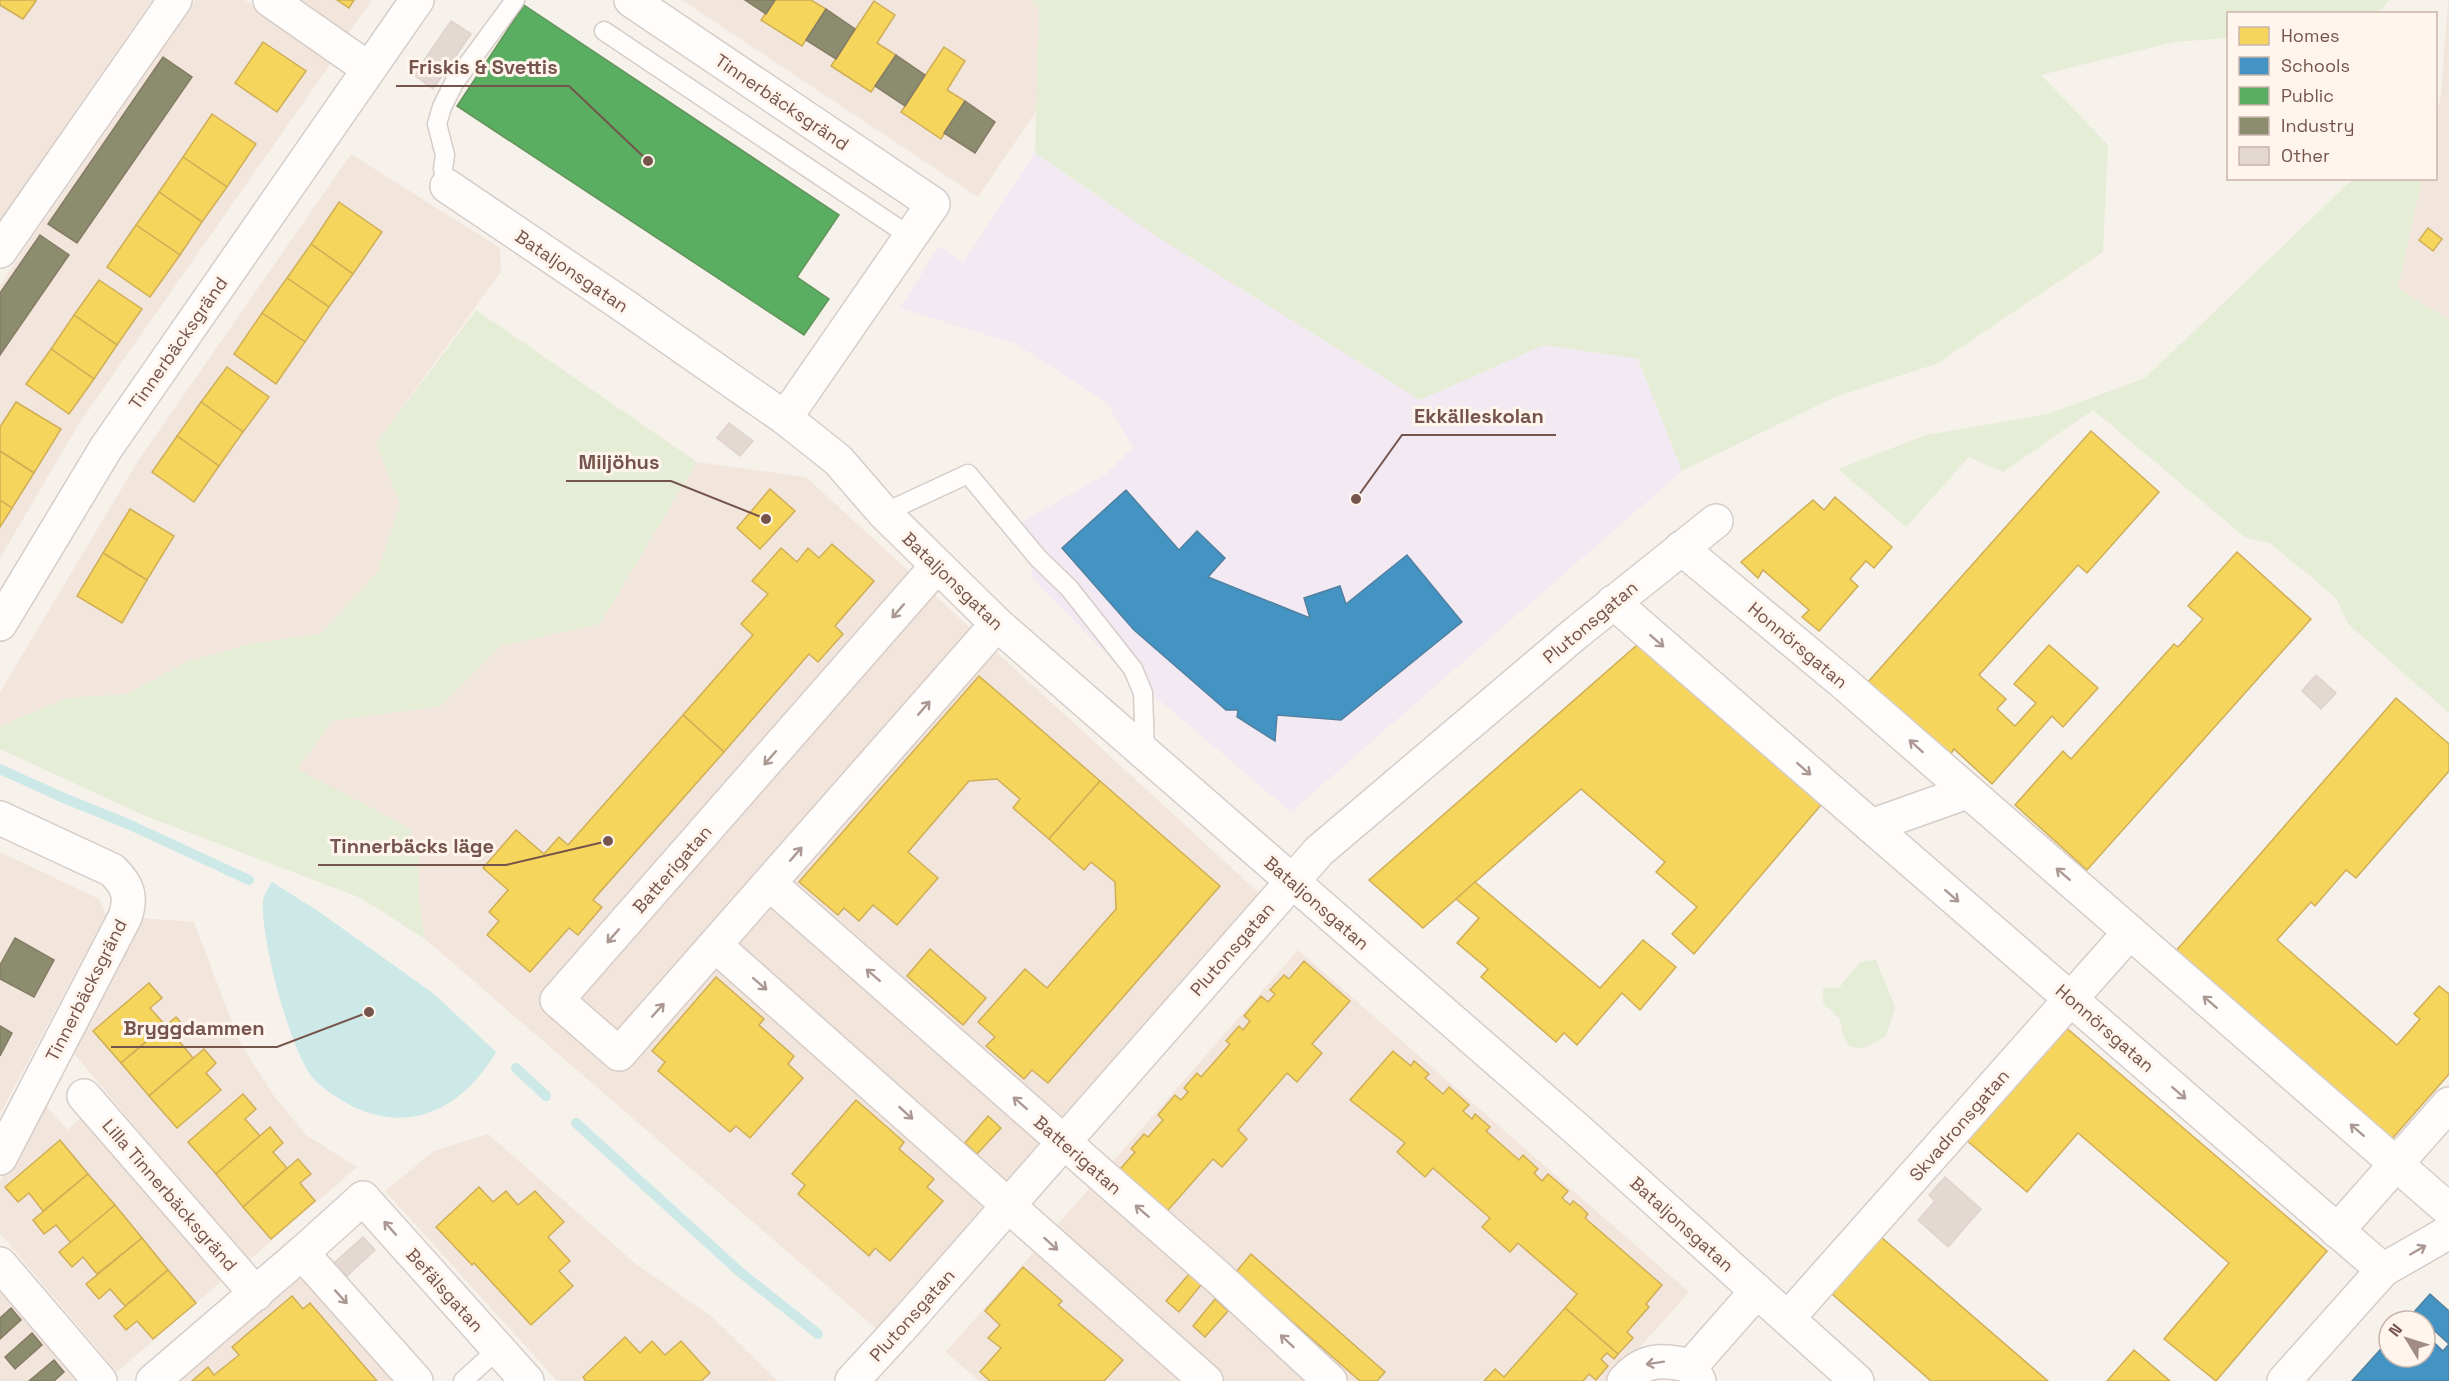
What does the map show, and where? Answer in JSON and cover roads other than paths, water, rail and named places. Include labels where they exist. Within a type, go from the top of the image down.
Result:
[{"type":"street","points":[[0,251],[176,0]]},
{"type":"street","points":[[270,0],[369,69]]},
{"type":"street","name":"Tinnerbäcksgränd","points":[[0,624],[105,448],[417,0]]},
{"type":"street","name":"Tinnerbäcksgränd","points":[[631,0],[933,204],[911,237]]},
{"type":"street","name":"Bataljonsgatan","points":[[447,186],[785,418],[838,460],[884,513],[936,567],[997,624],[1580,1132],[1857,1381]]},
{"type":"street","points":[[785,418],[911,237]]},
{"type":"street","name":"Plutonsgatan","points":[[852,1381],[1291,881],[1328,843],[1613,602],[1716,521]]},
{"type":"street","name":"Honnörsgatan","points":[[1681,548],[1845,684],[2449,1210]]},
{"type":"street","name":"Batterigatan","points":[[936,567],[557,1000],[619,1054],[997,624]]},
{"type":"street","name":"Honnörsgatan","points":[[1613,602],[2383,1270]]},
{"type":"street","points":[[1871,826],[1967,792]]},
{"type":"street","name":"Tinnerbäcksgränd","points":[[0,818],[112,870],[124,880],[129,897],[125,917],[0,1158]]},
{"type":"street","name":"Batterigatan","points":[[770,884],[1220,1279],[1330,1381]]},
{"type":"street","name":"Skvadronsgatan","points":[[1788,1318],[2130,932]]},
{"type":"street","points":[[716,946],[1206,1381]]},
{"type":"street","name":"Lilla Tinnerbäcksgränd","points":[[84,1096],[256,1294]]},
{"type":"street","points":[[2337,1231],[2449,1104]]},
{"type":"street","name":"Befälsgatan","points":[[302,1253],[363,1198],[527,1381]]},
{"type":"street","points":[[2284,1381],[2383,1270],[2449,1232]]},
{"type":"street","points":[[153,1381],[302,1253],[416,1381]]},
{"type":"street","points":[[0,1264],[100,1381]]},
{"type":"street","points":[[1624,1381],[1636,1368],[1671,1361],[1695,1374],[1756,1291]]},
{"type":"lane","points":[[447,186],[443,169],[445,155],[437,124],[442,107],[454,83],[515,0]]},
{"type":"lane","points":[[604,31],[911,237]]},
{"type":"lane","points":[[884,513],[968,474],[1038,558],[1069,588],[1133,669],[1143,693],[1145,751]]},
{"type":"lane","points":[[463,1381],[498,1349]]},
{"type":"water","points":[[272,882],[318,911],[434,994],[496,1052],[469,1087],[436,1110],[417,1116],[397,1118],[376,1115],[354,1107],[327,1091],[313,1078],[295,1044],[272,967],[263,903]]},
{"type":"waterway","points":[[0,769],[128,824],[249,880]]},
{"type":"waterway","points":[[516,1068],[546,1096]]},
{"type":"waterway","points":[[576,1123],[740,1272],[818,1334]]},
{"type":"place","name":"Friskis & Svettis","points":[[648,161]]},
{"type":"place","name":"Ekkälleskolan","points":[[1356,499]]},
{"type":"place","name":"Miljöhus","points":[[766,519]]},
{"type":"place","name":"Tinnerbäcks läge","points":[[608,841]]},
{"type":"place","name":"Bryggdammen","points":[[369,1012]]}]
